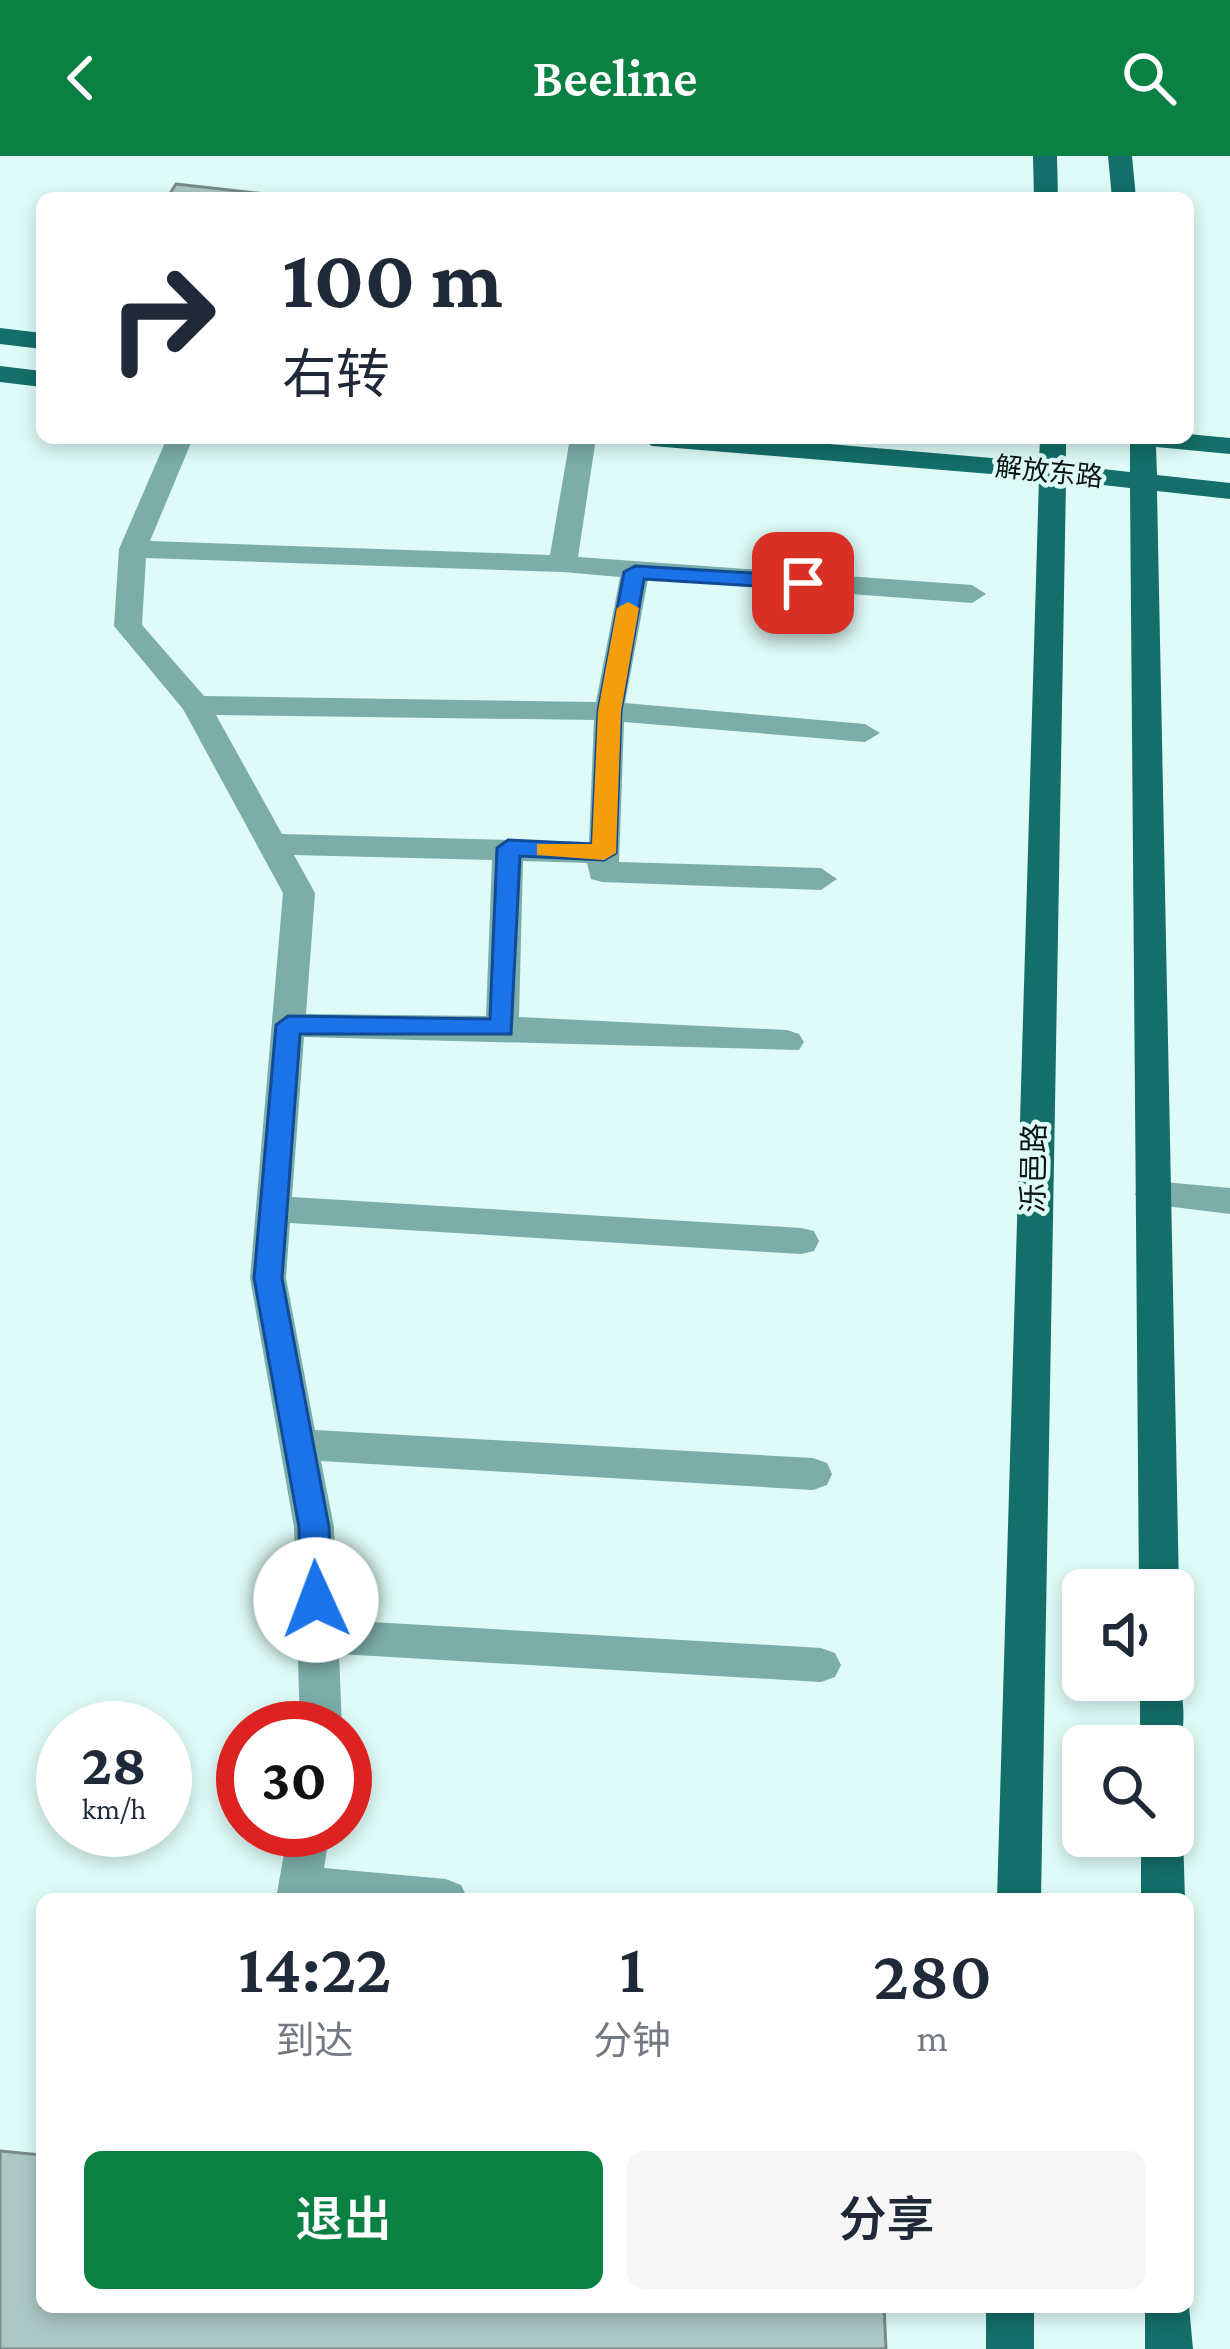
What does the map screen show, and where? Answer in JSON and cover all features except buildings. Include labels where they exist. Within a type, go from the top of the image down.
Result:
[{"type":"main road","points":[[1045,156],[1046,192]]},
{"type":"main road","points":[[1120,156],[1123,192]]},
{"type":"main road","points":[[0,336],[36,340]]},
{"type":"main road","points":[[0,374],[36,378]]},
{"type":"main road","points":[[1194,443],[1230,446]]},
{"type":"main road","name":"解放东路","points":[[793,444],[1051,455],[1142,482],[1230,491]]},
{"type":"main road","points":[[1145,444],[1142,482],[1159,1569]]},
{"type":"main road","name":"泺邑路","points":[[1019,1893],[1051,455]]},
{"type":"main road","points":[[1162,1857],[1163,1893]]},
{"type":"main road","points":[[1010,2313],[1010,2349]]},
{"type":"main road","points":[[1169,2313],[1169,2349]]},
{"type":"street","points":[[178,444],[134,549],[128,626],[196,705],[299,893],[268,1278],[314,1527],[320,1701]]},
{"type":"street","points":[[563,564],[582,444]]},
{"type":"street","points":[[134,549],[563,564],[972,594]]},
{"type":"street","points":[[635,572],[609,711],[602,872],[821,879]]},
{"type":"street","points":[[196,705],[609,711],[865,733]]},
{"type":"street","points":[[272,844],[604,853]]},
{"type":"street","points":[[502,1028],[508,848]]},
{"type":"street","points":[[288,1025],[502,1028],[787,1042]]},
{"type":"street","points":[[1153,1194],[1230,1201]]},
{"type":"street","points":[[273,1209],[801,1241]]},
{"type":"street","points":[[298,1444],[814,1474]]},
{"type":"street","points":[[318,1636],[821,1664]]},
{"type":"street","points":[[299,1892],[305,1857]]},
{"type":"slow traffic","points":[[545,850],[604,853],[609,711],[628,608]]},
{"type":"route","points":[[316,1600],[314,1527],[268,1278],[288,1025],[502,1028],[508,848],[604,853],[609,711],[635,572],[803,583]]}]
